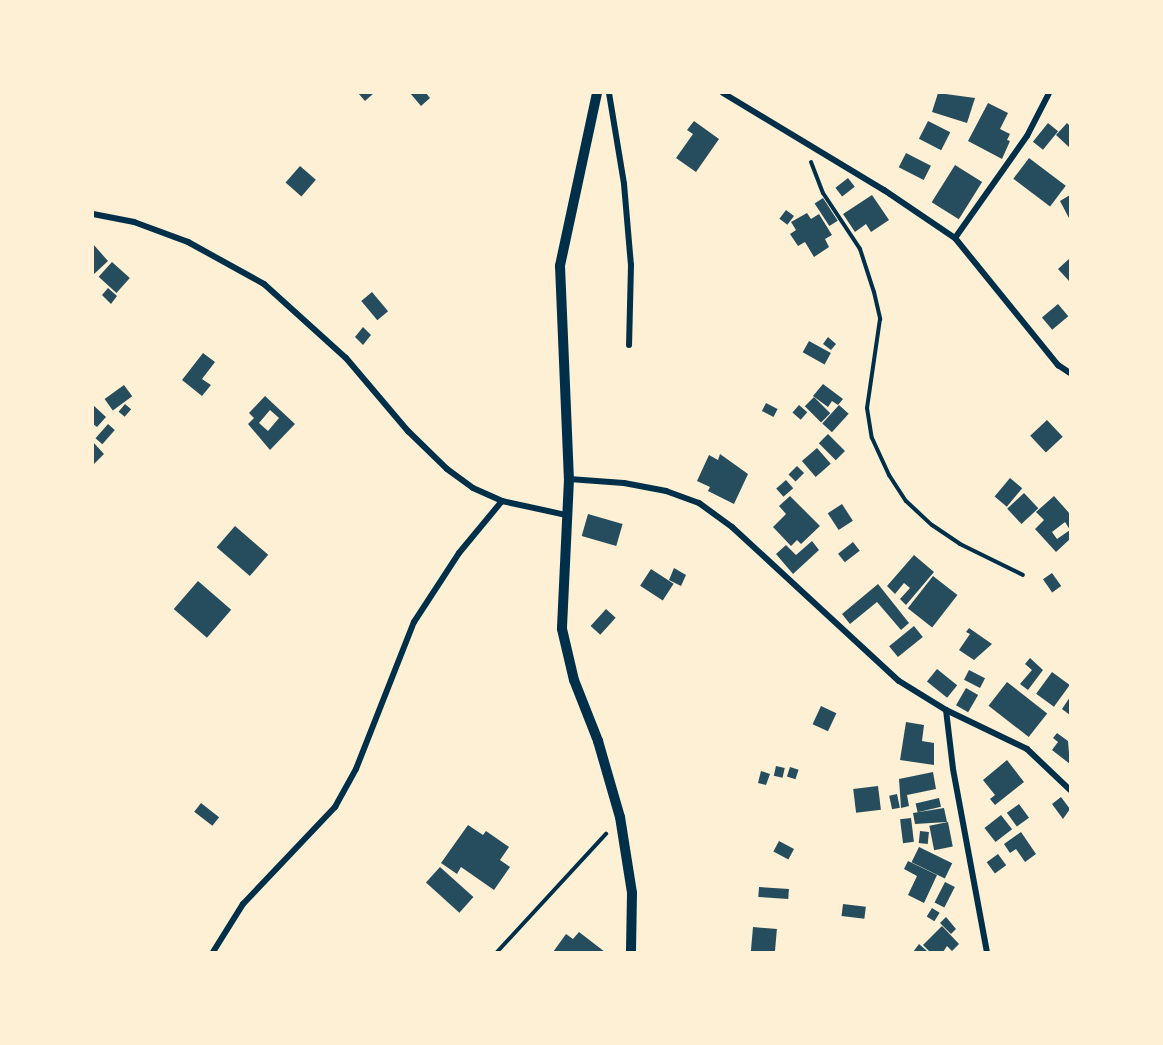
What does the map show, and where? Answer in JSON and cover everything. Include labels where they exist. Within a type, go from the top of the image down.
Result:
[{"type":"street","points":[[597,93],[560,266],[569,479],[562,629],[566,655],[598,741],[620,818],[632,893],[631,952]]},
{"type":"street","points":[[609,93],[627,219],[629,345]]},
{"type":"street","points":[[723,93],[808,143],[956,238],[1058,365],[1070,373]]},
{"type":"street","points":[[956,238],[1027,136],[1049,93]]},
{"type":"street","points":[[93,214],[134,222],[188,242],[264,284],[346,358],[408,431],[447,469],[473,488],[502,501],[566,515]]},
{"type":"street","points":[[569,479],[624,483],[666,491],[699,503],[732,527],[899,681],[946,710],[1027,749],[1070,790]]},
{"type":"street","points":[[213,952],[243,904],[335,807],[356,769],[414,622],[459,553],[502,501]]},
{"type":"street","points":[[946,710],[953,769],[987,952]]},
{"type":"path","points":[[808,143],[819,184],[860,249],[874,292],[880,319],[867,408],[872,438],[889,475],[906,501],[932,525],[960,544],[1023,574]]},
{"type":"path","points":[[497,952],[620,818]]},
{"type":"building","points":[[358,93],[374,93],[365,101]]},
{"type":"building","points":[[410,93],[426,93],[430,98],[421,106]]},
{"type":"building","points":[[938,93],[975,98],[967,123],[932,112]]},
{"type":"building","points":[[988,103],[1008,113],[1000,129],[1010,134],[1007,140],[1010,141],[1002,159],[968,141]]},
{"type":"building","points":[[694,121],[719,139],[696,172],[676,158],[693,134],[687,130]]},
{"type":"building","points":[[928,121],[950,132],[941,150],[919,139]]},
{"type":"building","points":[[1048,123],[1058,131],[1043,150],[1033,142]]},
{"type":"building","points":[[1067,123],[1070,126],[1070,148],[1056,135]]},
{"type":"building","points":[[906,153],[931,166],[924,180],[899,167]]},
{"type":"building","points":[[1029,158],[1066,186],[1050,206],[1013,179]]},
{"type":"building","points":[[955,165],[982,182],[959,219],[932,202]]},
{"type":"building","points":[[300,166],[316,180],[301,196],[286,183]]},
{"type":"building","points":[[848,178],[855,187],[842,197],[835,188]]},
{"type":"building","points":[[872,195],[889,220],[871,232],[866,224],[855,232],[843,214]]},
{"type":"building","points":[[1070,195],[1070,220],[1060,201]]},
{"type":"building","points":[[823,198],[838,221],[829,226],[815,203]]},
{"type":"building","points":[[786,210],[794,216],[787,225],[779,219]]},
{"type":"building","points":[[807,213],[811,219],[819,214],[832,235],[825,239],[829,247],[814,257],[805,242],[798,246],[790,234],[796,230],[791,222]]},
{"type":"building","points":[[93,244],[108,261],[93,275]]},
{"type":"building","points":[[1070,258],[1070,282],[1058,269]]},
{"type":"building","points":[[112,262],[130,278],[116,293],[99,277]]},
{"type":"building","points":[[108,288],[117,296],[111,304],[102,295]]},
{"type":"building","points":[[372,292],[388,311],[377,320],[361,301]]},
{"type":"building","points":[[1058,304],[1068,316],[1052,330],[1042,317]]},
{"type":"building","points":[[363,327],[371,335],[363,345],[355,337]]},
{"type":"building","points":[[828,337],[836,344],[831,350],[823,344]]},
{"type":"building","points":[[809,341],[831,353],[825,364],[803,352]]},
{"type":"building","points":[[203,353],[215,362],[202,379],[211,385],[202,396],[182,380]]},
{"type":"building","points":[[823,384],[843,399],[838,405],[832,401],[828,407],[813,396]]},
{"type":"building","points":[[124,385],[132,396],[113,410],[105,399]]},
{"type":"building","points":[[265,396],[295,424],[270,450],[248,424],[254,418],[249,413]],"holes":[[[270,410],[279,418],[268,431],[259,423]]]},
{"type":"building","points":[[814,397],[830,413],[821,422],[805,406]]},
{"type":"building","points":[[766,403],[778,409],[773,417],[762,411]]},
{"type":"building","points":[[125,404],[131,409],[125,417],[119,412]]},
{"type":"building","points":[[93,405],[106,417],[97,427],[93,424]]},
{"type":"building","points":[[799,405],[807,412],[801,420],[792,413]]},
{"type":"building","points":[[839,405],[849,414],[832,432],[822,424]]},
{"type":"building","points":[[1047,420],[1063,437],[1046,453],[1030,436]]},
{"type":"building","points":[[108,424],[115,430],[102,444],[96,438]]},
{"type":"building","points":[[828,434],[845,451],[836,460],[819,443]]},
{"type":"building","points":[[93,442],[104,454],[93,465]]},
{"type":"building","points":[[817,448],[831,464],[816,477],[802,461]]},
{"type":"building","points":[[720,454],[748,474],[734,504],[708,491],[710,487],[697,481],[709,455],[718,460]]},
{"type":"building","points":[[797,466],[804,473],[796,482],[789,474]]},
{"type":"building","points":[[1010,478],[1022,488],[1007,507],[995,496]]},
{"type":"building","points":[[786,480],[793,488],[783,497],[776,489]]},
{"type":"building","points":[[1024,493],[1038,508],[1022,524],[1007,509]]},
{"type":"building","points":[[790,496],[820,526],[801,544],[797,540],[791,546],[773,527],[786,514],[779,506]]},
{"type":"building","points":[[1054,496],[1070,514],[1070,530],[1070,539],[1056,552],[1035,529],[1044,520],[1036,512]],"holes":[[[1065,522],[1070,530],[1057,539],[1052,532]]]},
{"type":"building","points":[[842,504],[853,521],[839,530],[828,513]]},
{"type":"building","points":[[588,514],[623,524],[616,546],[582,536]]},
{"type":"building","points":[[235,526],[268,555],[250,576],[217,547]]},
{"type":"building","points":[[812,541],[819,550],[793,574],[776,554],[786,545],[796,555]]},
{"type":"building","points":[[853,542],[860,551],[845,562],[838,554]]},
{"type":"building","points":[[914,555],[934,572],[906,605],[900,599],[910,588],[904,583],[895,594],[887,586]]},
{"type":"building","points":[[674,568],[686,575],[681,586],[669,580]]},
{"type":"building","points":[[651,569],[674,584],[663,600],[640,586]]},
{"type":"building","points":[[1052,573],[1061,586],[1052,592],[1043,579]]},
{"type":"building","points":[[933,576],[957,595],[932,627],[908,608]]},
{"type":"building","points":[[198,581],[231,610],[207,638],[174,609]]},
{"type":"building","points":[[878,584],[909,623],[901,630],[877,602],[850,624],[842,614]]},
{"type":"building","points":[[606,609],[616,618],[600,635],[591,626]]},
{"type":"building","points":[[914,626],[923,637],[898,657],[889,646]]},
{"type":"building","points":[[969,628],[992,644],[974,660],[959,650],[970,634],[966,632]]},
{"type":"building","points":[[1030,658],[1043,670],[1028,690],[1020,684],[1032,670],[1025,664]]},
{"type":"building","points":[[937,669],[957,685],[947,698],[927,681]]},
{"type":"building","points":[[969,670],[985,678],[980,688],[964,680]]},
{"type":"building","points":[[1052,672],[1070,685],[1054,707],[1036,694]]},
{"type":"building","points":[[1007,682],[1047,713],[1029,737],[989,706]]},
{"type":"building","points":[[966,688],[978,695],[968,712],[956,705]]},
{"type":"building","points":[[1070,697],[1070,715],[1062,709]]},
{"type":"building","points":[[821,706],[836,713],[828,731],[813,724]]},
{"type":"building","points":[[906,722],[924,725],[922,741],[934,743],[934,765],[900,760]]},
{"type":"building","points":[[1057,733],[1068,741],[1070,764],[1052,750],[1058,742],[1053,738]]},
{"type":"building","points":[[1007,760],[1024,782],[995,805],[990,799],[995,795],[983,780]]},
{"type":"building","points":[[776,766],[785,768],[783,778],[774,776]]},
{"type":"building","points":[[790,767],[799,770],[795,779],[787,777]]},
{"type":"building","points":[[761,771],[770,774],[766,785],[758,783]]},
{"type":"building","points":[[933,772],[936,789],[907,795],[909,806],[901,808],[899,779]]},
{"type":"building","points":[[878,786],[881,810],[856,813],[853,789]]},
{"type":"building","points":[[897,794],[900,808],[892,809],[889,796]]},
{"type":"building","points":[[1061,797],[1070,809],[1063,819],[1052,804]]},
{"type":"building","points":[[939,798],[941,807],[918,812],[916,803]]},
{"type":"building","points":[[201,803],[219,817],[212,826],[194,812]]},
{"type":"building","points":[[1019,804],[1029,818],[1017,827],[1007,813]]},
{"type":"building","points":[[944,808],[947,822],[915,824],[913,813]]},
{"type":"building","points":[[1001,815],[1012,829],[996,842],[984,828]]},
{"type":"building","points":[[911,818],[914,842],[903,843],[900,819]]},
{"type":"building","points":[[948,822],[953,847],[934,850],[929,826]]},
{"type":"building","points":[[468,825],[483,835],[486,831],[509,847],[500,860],[510,867],[494,890],[461,867],[457,874],[441,863]]},
{"type":"building","points":[[920,831],[929,832],[928,844],[919,843]]},
{"type":"building","points":[[1021,832],[1036,854],[1025,862],[1016,849],[1010,853],[1004,844]]},
{"type":"building","points":[[779,841],[794,849],[788,860],[773,852]]},
{"type":"building","points":[[919,847],[952,863],[945,878],[912,862]]},
{"type":"building","points":[[998,854],[1006,865],[995,874],[987,862]]},
{"type":"building","points":[[908,861],[937,875],[924,903],[908,895],[917,876],[904,869]]},
{"type":"building","points":[[440,867],[473,897],[459,913],[426,883]]},
{"type":"building","points":[[945,882],[955,887],[944,907],[935,902]]},
{"type":"building","points":[[759,887],[789,889],[788,899],[758,897]]},
{"type":"building","points":[[843,904],[866,907],[864,919],[842,916]]},
{"type":"building","points":[[932,908],[940,913],[934,921],[927,916]]},
{"type":"building","points":[[946,917],[956,929],[951,934],[940,923]]},
{"type":"building","points":[[942,926],[959,944],[952,951],[947,946],[943,952],[930,952],[923,945]]},
{"type":"building","points":[[753,927],[777,929],[775,952],[751,952]]},
{"type":"building","points":[[579,932],[605,952],[553,952],[566,934],[573,939]]},
{"type":"building","points":[[919,944],[927,951],[926,952],[913,952]]}]
